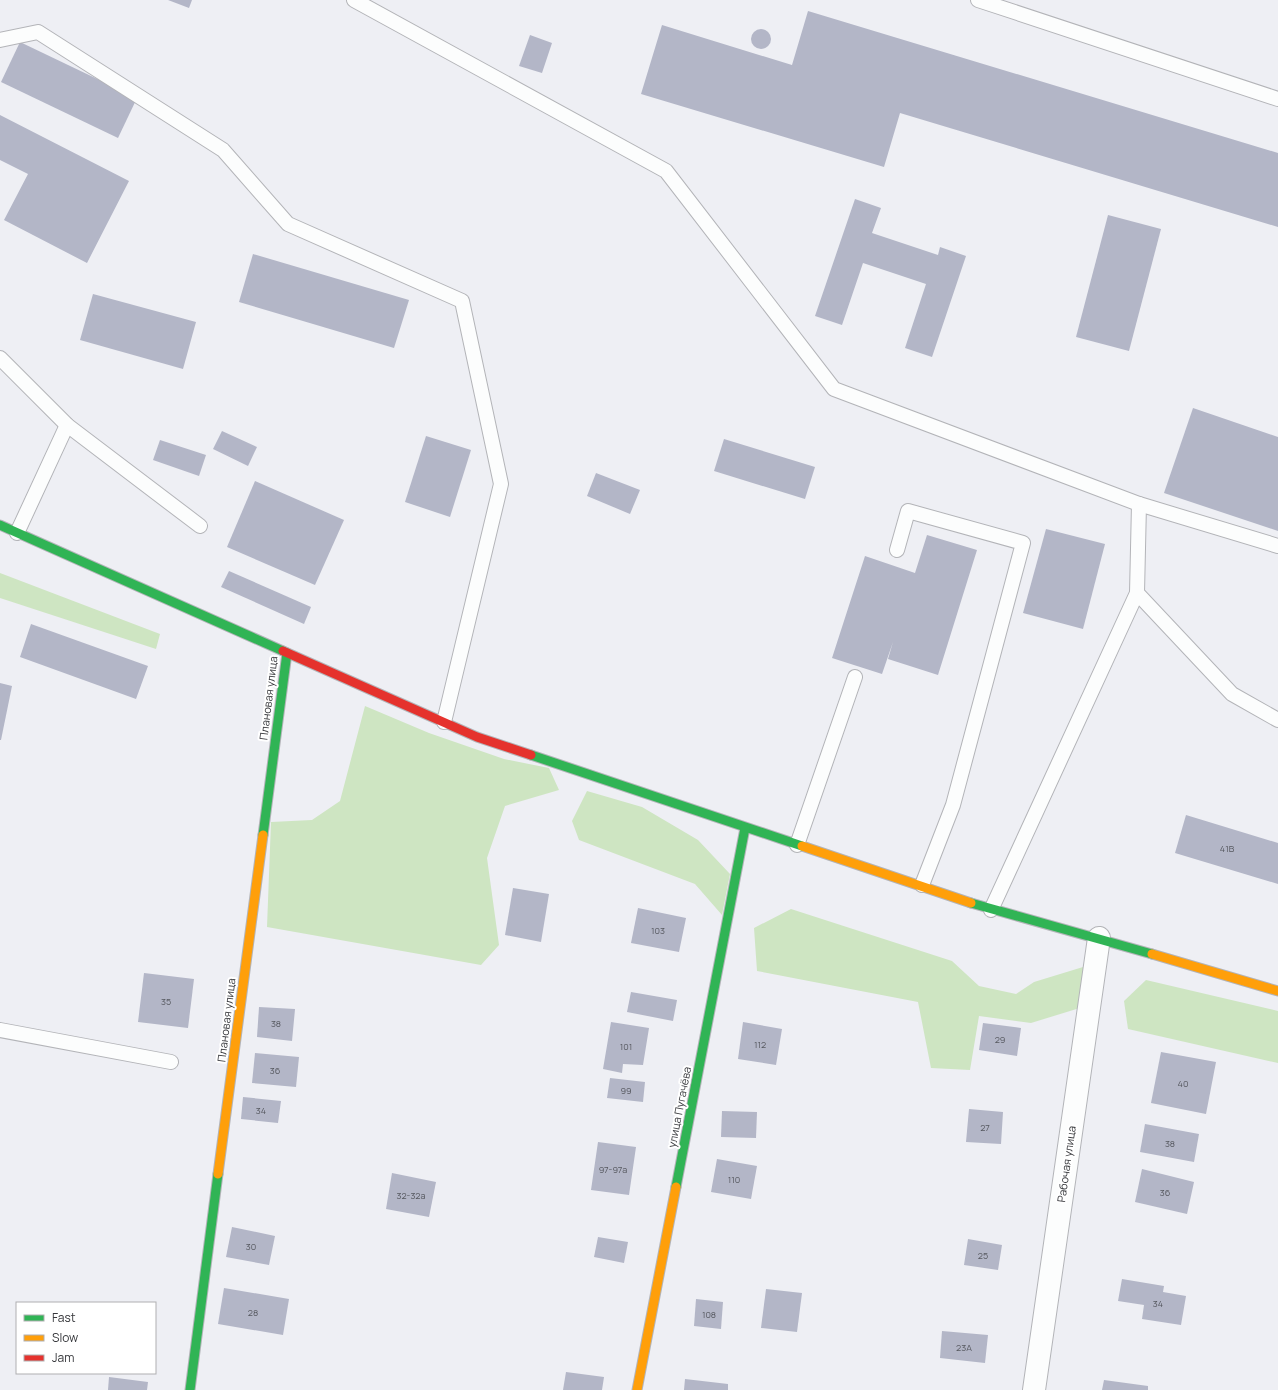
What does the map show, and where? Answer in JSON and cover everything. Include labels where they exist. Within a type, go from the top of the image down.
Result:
[{"type":"street","points":[[0,525],[477,737],[992,910],[1099,938],[1278,991]]},
{"type":"street","name":"Плановая улица","points":[[190,1390],[286,652]]},
{"type":"street","name":"улица Пугачёва","points":[[637,1390],[745,828]]},
{"type":"street","name":"Рабочая улица","points":[[1034,1390],[1099,938]]},
{"type":"lane","points":[[354,0],[666,171],[834,389],[1139,504],[1278,546]]},
{"type":"lane","points":[[978,0],[1278,99]]},
{"type":"lane","points":[[0,40],[38,32],[223,150],[288,224],[462,301],[501,484],[444,722]]},
{"type":"lane","points":[[0,358],[67,425],[200,526]]},
{"type":"lane","points":[[17,533],[67,425]]},
{"type":"lane","points":[[992,910],[1137,593],[1139,504]]},
{"type":"lane","points":[[897,550],[908,511],[1023,543],[953,805],[922,886]]},
{"type":"lane","points":[[1137,593],[1232,694],[1278,720]]},
{"type":"lane","points":[[797,845],[854,677]]},
{"type":"lane","points":[[0,1030],[171,1062]]},
{"type":"green space","points":[[0,573],[160,634],[156,649],[0,598]]},
{"type":"green space","points":[[365,706],[429,733],[504,759],[549,768],[559,790],[505,806],[487,858],[499,945],[481,965],[267,927],[271,822],[312,820],[340,801]]},
{"type":"green space","points":[[587,791],[642,807],[698,840],[730,874],[722,915],[695,884],[579,840],[572,821]]},
{"type":"green space","points":[[791,909],[952,961],[979,986],[1016,994],[1034,982],[1083,967],[1083,1007],[1031,1023],[979,1016],[970,1070],[931,1068],[918,1002],[757,971],[754,928]]},
{"type":"green space","points":[[1146,980],[1278,1011],[1278,1063],[1128,1029],[1124,1001]]},
{"type":"building","points":[[168,0],[192,0],[189,8]]},
{"type":"building","points":[[808,11],[1278,153],[1278,227],[900,113],[884,167],[641,94],[662,25],[792,65]]},
{"type":"building","points":[[761,29],[768,32],[771,39],[768,46],[761,49],[754,46],[751,39],[754,32]]},
{"type":"building","points":[[530,35],[552,43],[542,73],[519,66]]},
{"type":"building","points":[[20,42],[137,98],[118,138],[1,82]]},
{"type":"building","points":[[0,115],[129,181],[87,263],[4,220],[28,174],[0,160]]},
{"type":"building","points":[[855,199],[881,208],[872,233],[938,255],[940,247],[966,256],[932,357],[905,348],[926,284],[863,263],[842,325],[815,316]]},
{"type":"building","points":[[1108,215],[1161,229],[1129,351],[1076,337]]},
{"type":"building","points":[[253,254],[409,300],[394,348],[239,302]]},
{"type":"building","points":[[93,294],[196,322],[183,369],[80,340]]},
{"type":"building","points":[[1193,408],[1278,437],[1278,531],[1164,493]]},
{"type":"building","points":[[222,431],[257,447],[248,466],[213,449]]},
{"type":"building","points":[[426,436],[471,450],[450,517],[405,502]]},
{"type":"building","points":[[724,439],[815,467],[805,499],[714,471]]},
{"type":"building","points":[[160,440],[206,455],[199,476],[153,460]]},
{"type":"building","points":[[596,473],[640,490],[630,514],[587,496]]},
{"type":"building","points":[[255,481],[344,520],[315,585],[227,547]]},
{"type":"building","points":[[1046,529],[1105,544],[1083,629],[1023,613]]},
{"type":"building","points":[[927,535],[977,550],[938,675],[888,659],[893,642],[882,674],[832,658],[865,556],[915,573]]},
{"type":"building","points":[[229,571],[311,607],[304,624],[221,587]]},
{"type":"building","points":[[31,624],[148,666],[136,699],[20,657]]},
{"type":"building","points":[[0,683],[12,686],[1,740],[0,740]]},
{"type":"building","points":[[1186,815],[1278,843],[1278,884],[1175,853]]},
{"type":"building","points":[[513,888],[549,894],[541,942],[505,935]]},
{"type":"building","points":[[638,908],[686,918],[679,952],[631,943]]},
{"type":"building","points":[[144,973],[194,979],[188,1028],[138,1022]]},
{"type":"building","points":[[631,992],[677,1000],[673,1021],[627,1012]]},
{"type":"building","points":[[259,1007],[295,1009],[292,1041],[257,1037]]},
{"type":"building","points":[[611,1022],[649,1028],[643,1065],[623,1064],[622,1073],[603,1069]]},
{"type":"building","points":[[743,1022],[782,1029],[776,1065],[738,1059]]},
{"type":"building","points":[[983,1023],[1021,1028],[1017,1056],[979,1050]]},
{"type":"building","points":[[1161,1052],[1216,1062],[1206,1114],[1151,1103]]},
{"type":"building","points":[[255,1053],[299,1057],[296,1087],[252,1083]]},
{"type":"building","points":[[610,1078],[645,1082],[643,1102],[607,1098]]},
{"type":"building","points":[[243,1097],[281,1101],[278,1123],[241,1119]]},
{"type":"building","points":[[969,1109],[1003,1112],[1001,1144],[966,1142]]},
{"type":"building","points":[[722,1111],[757,1112],[756,1138],[721,1137]]},
{"type":"building","points":[[1145,1124],[1199,1134],[1194,1162],[1140,1152]]},
{"type":"building","points":[[598,1142],[636,1147],[629,1195],[591,1190]]},
{"type":"building","points":[[717,1159],[757,1166],[751,1199],[711,1192]]},
{"type":"building","points":[[1142,1169],[1194,1182],[1187,1214],[1135,1202]]},
{"type":"building","points":[[392,1173],[436,1182],[429,1217],[386,1209]]},
{"type":"building","points":[[232,1227],[275,1236],[269,1265],[226,1257]]},
{"type":"building","points":[[598,1237],[628,1242],[624,1263],[594,1257]]},
{"type":"building","points":[[968,1239],[1002,1245],[998,1270],[964,1265]]},
{"type":"building","points":[[1122,1279],[1164,1286],[1163,1292],[1186,1296],[1181,1325],[1142,1319],[1144,1305],[1118,1301]]},
{"type":"building","points":[[224,1288],[289,1299],[283,1335],[218,1324]]},
{"type":"building","points":[[766,1289],[802,1293],[797,1332],[761,1328]]},
{"type":"building","points":[[696,1299],[723,1302],[721,1329],[694,1326]]},
{"type":"building","points":[[942,1331],[988,1335],[985,1363],[940,1358]]},
{"type":"building","points":[[566,1372],[604,1377],[602,1390],[563,1390]]},
{"type":"building","points":[[109,1377],[148,1382],[147,1390],[108,1390]]},
{"type":"building","points":[[685,1379],[728,1384],[728,1390],[684,1390]]},
{"type":"building","points":[[1104,1380],[1148,1386],[1148,1390],[1102,1390]]},
{"type":"traffic: fast","points":[[0,525],[283,651]]},
{"type":"traffic: fast","points":[[263,835],[287,653]]},
{"type":"traffic: fast","points":[[531,755],[802,846]]},
{"type":"traffic: fast","points":[[676,1187],[745,828]]},
{"type":"traffic: fast","points":[[971,903],[1152,954]]},
{"type":"traffic: fast","points":[[190,1390],[218,1174]]},
{"type":"traffic: slow","points":[[218,1174],[263,835]]},
{"type":"traffic: slow","points":[[802,846],[971,903]]},
{"type":"traffic: slow","points":[[1152,954],[1278,991]]},
{"type":"traffic: slow","points":[[637,1390],[676,1187]]},
{"type":"traffic: jam","points":[[283,651],[477,737],[531,755]]}]
